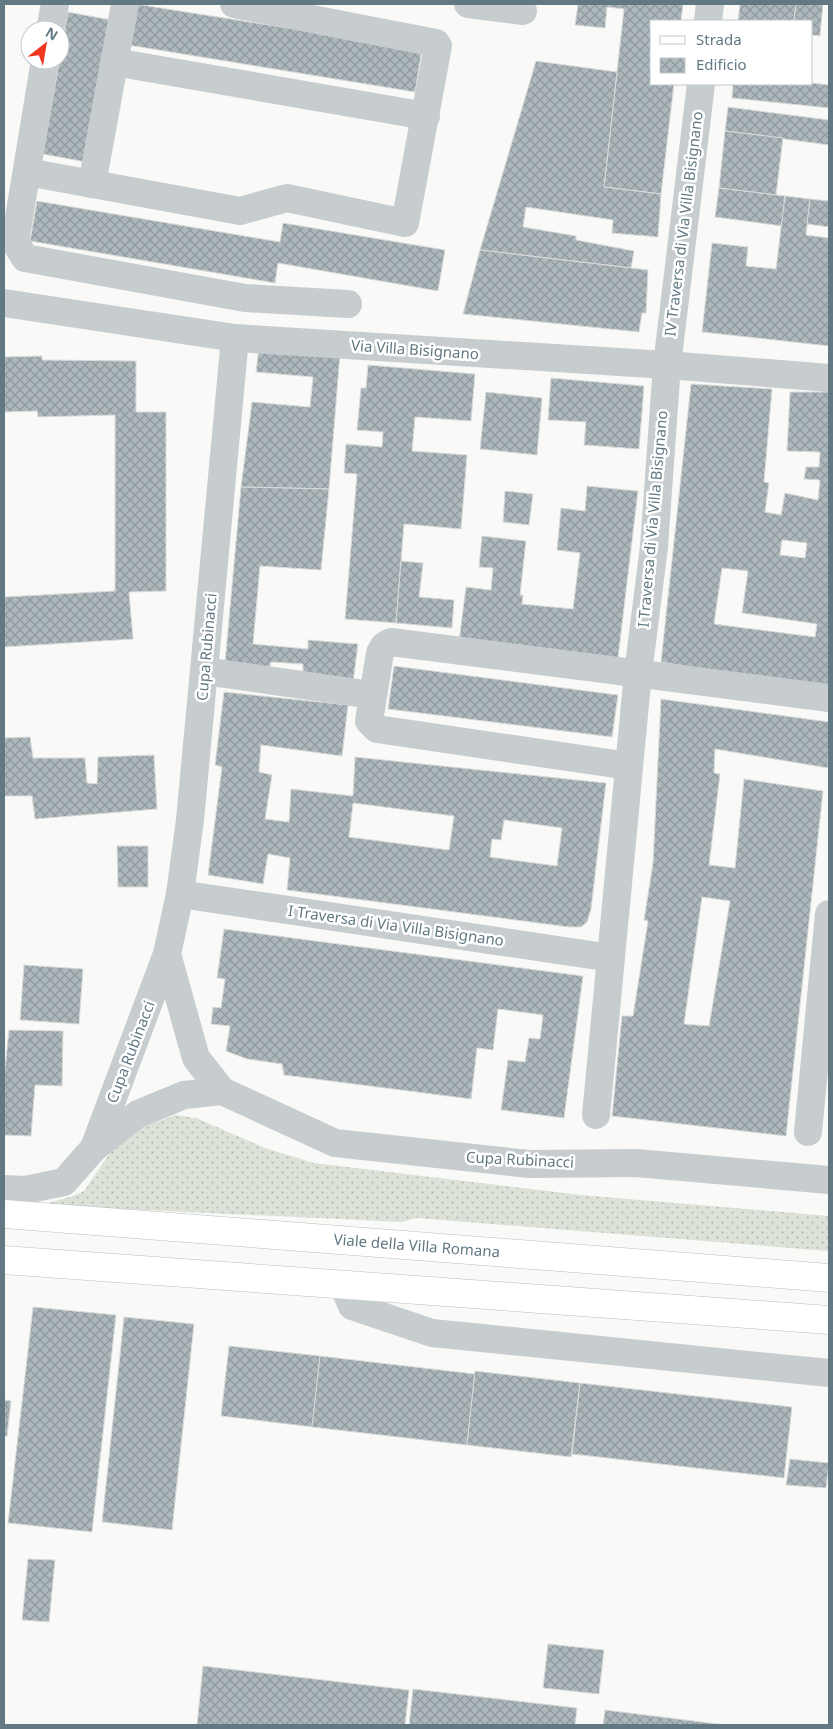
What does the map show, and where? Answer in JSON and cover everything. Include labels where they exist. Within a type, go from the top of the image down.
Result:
[{"type":"main road","name":"Viale della Villa Romana","points":[[4,1214],[829,1278]]},
{"type":"main road","points":[[4,1260],[829,1320]]},
{"type":"street","points":[[52,20],[54,4]]},
{"type":"street","points":[[92,184],[125,4]]},
{"type":"street","points":[[27,172],[240,211],[287,198],[404,224],[426,116],[438,46],[436,43],[234,4]]},
{"type":"street","points":[[468,4],[524,11]]},
{"type":"street","points":[[708,20],[710,4]]},
{"type":"street","points":[[114,62],[426,116]]},
{"type":"street","points":[[43,70],[16,242],[25,258],[245,298],[348,304]]},
{"type":"street","name":"IV Traversa di Via Villa Bisignano","points":[[667,365],[701,85]]},
{"type":"street","name":"Via Villa Bisignano","points":[[4,303],[234,338],[667,365],[829,378]]},
{"type":"street","name":"Cupa Rubinacci","points":[[94,1148],[168,954],[180,894],[187,849],[234,338]]},
{"type":"street","name":"I Traversa di Via Villa Bisignano","points":[[596,1115],[638,673],[654,547],[667,365]]},
{"type":"street","points":[[629,766],[377,729],[369,721],[380,653],[384,646],[391,642],[829,698]]},
{"type":"street","points":[[204,671],[372,695]]},
{"type":"street","name":"I Traversa di Via Villa Bisignano","points":[[180,894],[611,958]]},
{"type":"street","points":[[808,1132],[829,914]]},
{"type":"street","name":"Cupa Rubinacci","points":[[168,954],[196,1058],[222,1091],[335,1143],[529,1164],[636,1163],[829,1180]]},
{"type":"street","name":"Cupa Rubinacci","points":[[4,1189],[25,1190],[64,1182],[94,1148],[138,1114],[184,1095],[222,1091]]},
{"type":"street","points":[[343,1285],[352,1306],[432,1333],[829,1373]]},
{"type":"shaded area","points":[[175,1115],[196,1118],[265,1148],[314,1163],[581,1195],[829,1216],[829,1251],[417,1218],[401,1222],[41,1205],[84,1191],[112,1150],[146,1126]]},
{"type":"building","points":[[135,4],[422,49],[415,92],[128,45]]},
{"type":"building","points":[[578,4],[683,4],[681,20],[650,20],[650,85],[674,85],[661,194],[604,187],[624,9],[607,7],[605,28],[575,25]]},
{"type":"building","points":[[740,4],[796,4],[794,20],[738,20]]},
{"type":"building","points":[[796,4],[823,4],[820,36],[813,35],[813,20],[794,20]]},
{"type":"building","points":[[68,12],[111,20],[86,162],[43,154],[58,70],[70,70],[70,20],[67,20]]},
{"type":"building","points":[[536,61],[617,72],[604,187],[661,194],[658,237],[612,233],[613,220],[526,207],[523,227],[576,236],[576,240],[634,251],[631,268],[480,250]]},
{"type":"building","points":[[813,83],[829,85],[829,108],[732,98],[733,85],[813,85]]},
{"type":"building","points":[[728,107],[829,120],[829,145],[725,131]]},
{"type":"building","points":[[725,131],[783,138],[776,195],[719,188]]},
{"type":"building","points":[[719,188],[785,196],[782,226],[715,217]]},
{"type":"building","points":[[785,196],[810,199],[806,235],[829,238],[829,346],[702,332],[712,243],[748,247],[746,266],[776,269]]},
{"type":"building","points":[[810,199],[829,201],[829,227],[807,224]]},
{"type":"building","points":[[37,201],[280,242],[283,223],[445,250],[438,291],[278,263],[275,283],[30,241]]},
{"type":"building","points":[[480,250],[648,270],[646,313],[642,313],[639,332],[463,314]]},
{"type":"building","points":[[259,347],[340,354],[329,489],[241,487],[252,402],[310,407],[313,377],[256,372]]},
{"type":"building","points":[[42,356],[42,360],[136,361],[136,412],[166,412],[166,591],[129,592],[133,639],[4,647],[4,597],[115,591],[115,415],[38,417],[37,411],[4,412],[4,357]]},
{"type":"building","points":[[368,365],[475,374],[471,421],[415,417],[412,451],[467,455],[461,529],[404,524],[396,623],[345,619],[357,474],[344,473],[346,444],[382,447],[383,432],[357,430],[361,388],[366,388]]},
{"type":"building","points":[[551,378],[644,386],[639,449],[584,445],[586,422],[548,420]]},
{"type":"building","points":[[691,384],[772,389],[764,482],[769,483],[765,512],[781,515],[785,493],[818,500],[820,480],[804,479],[806,467],[819,467],[820,452],[787,451],[790,392],[829,392],[829,690],[661,662]],"holes":[[[782,540],[807,543],[805,558],[780,555]],[[722,568],[748,571],[742,613],[817,624],[815,637],[714,624]]]},
{"type":"building","points":[[486,392],[542,398],[537,455],[480,449]]},
{"type":"building","points":[[587,486],[638,491],[618,658],[459,641],[466,587],[491,590],[493,568],[479,567],[482,536],[526,541],[520,595],[523,595],[522,604],[573,609],[580,553],[557,550],[561,508],[585,511]]},
{"type":"building","points":[[241,487],[329,489],[321,570],[260,566],[253,644],[308,649],[308,640],[358,644],[353,682],[303,677],[303,664],[271,662],[269,669],[225,663]]},
{"type":"building","points":[[505,491],[533,494],[529,525],[503,522]]},
{"type":"building","points":[[401,561],[423,563],[419,597],[454,600],[452,628],[396,623]]},
{"type":"building","points":[[394,666],[618,695],[612,737],[388,709]]},
{"type":"building","points":[[224,692],[348,705],[342,756],[261,745],[259,772],[272,775],[265,819],[289,822],[291,789],[353,796],[355,757],[606,783],[591,909],[587,922],[581,927],[569,927],[287,890],[290,858],[268,854],[263,884],[208,875],[222,767],[215,765]],"holes":[[[353,803],[454,816],[449,850],[349,837]],[[504,820],[562,828],[557,866],[490,857],[492,839],[501,840]]]},
{"type":"building","points":[[661,699],[829,722],[828,768],[715,749],[714,773],[720,774],[709,865],[735,868],[744,779],[823,791],[786,1136],[612,1116],[622,1016],[633,1016],[648,921],[644,920],[653,863]],"holes":[[[702,897],[730,901],[709,1026],[684,1024]]]},
{"type":"building","points":[[30,737],[33,758],[85,758],[87,783],[97,784],[98,757],[154,755],[157,809],[35,819],[32,796],[4,796],[4,738]]},
{"type":"building","points":[[117,846],[148,846],[148,887],[118,887]]},
{"type":"building","points":[[224,929],[583,976],[564,1118],[501,1110],[508,1060],[525,1062],[529,1038],[540,1039],[543,1015],[498,1009],[493,1050],[477,1048],[471,1099],[284,1075],[282,1064],[247,1059],[226,1051],[230,1026],[211,1024],[213,1007],[221,1008],[225,979],[217,978]]},
{"type":"building","points":[[24,965],[83,969],[79,1024],[20,1020]]},
{"type":"building","points":[[9,1030],[63,1031],[62,1086],[35,1085],[31,1136],[4,1135],[4,1078]]},
{"type":"building","points":[[33,1307],[116,1315],[92,1532],[8,1523]]},
{"type":"building","points":[[124,1317],[194,1324],[172,1530],[102,1522]]},
{"type":"building","points":[[229,1346],[320,1356],[313,1427],[221,1416]]},
{"type":"building","points":[[320,1356],[475,1374],[467,1445],[312,1427]]},
{"type":"building","points":[[475,1371],[580,1383],[571,1457],[467,1445]]},
{"type":"building","points":[[580,1383],[792,1407],[784,1478],[572,1454]]},
{"type":"building","points":[[4,1400],[11,1401],[7,1436],[4,1436]]},
{"type":"building","points":[[790,1459],[829,1463],[826,1488],[786,1485]]},
{"type":"building","points":[[28,1559],[55,1560],[49,1622],[22,1620]]},
{"type":"building","points":[[548,1644],[604,1650],[599,1694],[543,1688]]},
{"type":"building","points":[[203,1666],[409,1690],[405,1725],[197,1725]]},
{"type":"building","points":[[413,1689],[577,1708],[575,1725],[409,1725]]},
{"type":"building","points":[[605,1710],[726,1725],[603,1725]]}]
